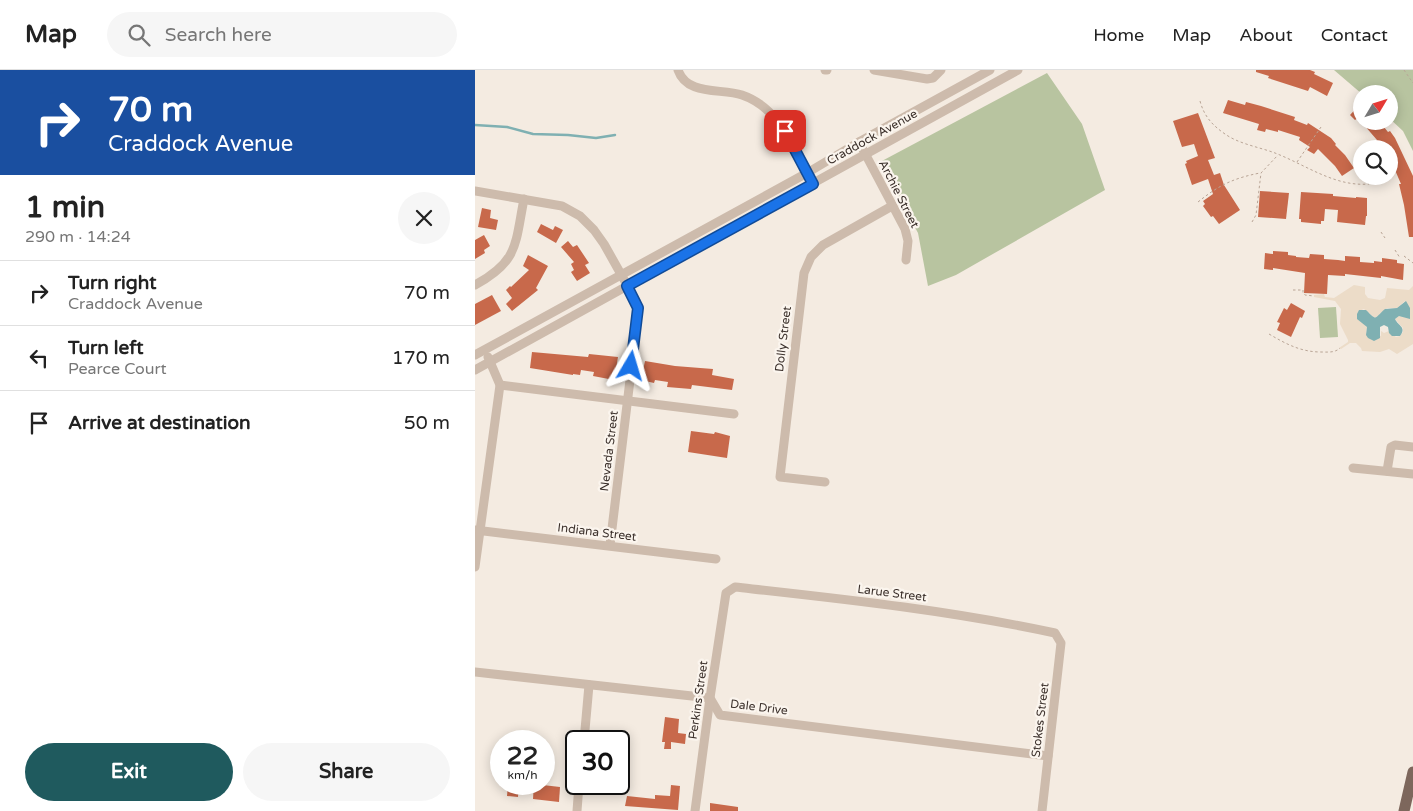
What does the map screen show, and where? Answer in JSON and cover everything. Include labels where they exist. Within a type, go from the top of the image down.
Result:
[{"type":"main road","points":[[1404,811],[1413,772]]},
{"type":"street","points":[[678,70],[681,78],[687,84],[698,88],[742,95],[759,103],[773,114],[785,131],[813,184]]},
{"type":"street","points":[[874,70],[927,79],[933,78],[941,70]]},
{"type":"street","name":"Craddock Avenue","points":[[475,355],[807,173],[859,142],[990,70]]},
{"type":"street","name":"Craddock Avenue","points":[[475,370],[1018,70]]},
{"type":"street","name":"Archie Street","points":[[859,142],[907,235],[906,260]]},
{"type":"street","name":"Nevada Street","points":[[475,191],[562,206],[580,216],[594,230],[604,244],[638,308],[610,545]]},
{"type":"street","points":[[475,285],[499,270],[510,256],[516,239],[524,199]]},
{"type":"street","name":"Dolly Street","points":[[825,482],[780,477],[804,273],[811,257],[823,245],[892,206]]},
{"type":"street","points":[[475,567],[477,531],[500,385],[485,350]]},
{"type":"street","points":[[500,385],[734,414]]},
{"type":"street","points":[[1387,472],[1391,447],[1395,445],[1413,447]]},
{"type":"street","points":[[1353,468],[1413,474]]},
{"type":"street","name":"Indiana Street","points":[[477,531],[610,545],[716,559]]},
{"type":"street","name":"Larue Street","points":[[726,593],[735,588],[902,606],[990,619],[1055,633]]},
{"type":"street","name":"Perkins Street","points":[[695,811],[726,593]]},
{"type":"street","name":"Stokes Street","points":[[1041,811],[1061,643],[1055,633]]},
{"type":"street","points":[[475,672],[710,698]]},
{"type":"street","points":[[585,730],[589,685]]},
{"type":"street","name":"Dale Drive","points":[[710,698],[720,715],[1048,756]]},
{"type":"street","points":[[577,811],[578,795]]},
{"type":"path","points":[[1404,70],[1413,83]]},
{"type":"path","points":[[1200,101],[1207,118],[1223,133],[1233,139],[1278,154],[1342,183],[1353,185]]},
{"type":"path","points":[[1297,163],[1321,127]]},
{"type":"path","points":[[1198,202],[1215,189],[1232,180],[1261,173],[1278,154]]},
{"type":"path","points":[[1252,222],[1256,215],[1261,173]]},
{"type":"path","points":[[1381,232],[1385,238]]},
{"type":"path","points":[[1395,250],[1400,258]]},
{"type":"path","points":[[1404,256],[1413,264]]},
{"type":"path","points":[[1293,290],[1303,290],[1305,296],[1314,296]]},
{"type":"path","points":[[1269,334],[1304,351],[1335,352],[1340,348]]},
{"type":"green space","points":[[1334,70],[1413,70],[1413,151],[1403,131],[1398,126],[1398,85],[1353,86]]},
{"type":"green space","points":[[1047,73],[1082,124],[1105,190],[956,275],[928,286],[918,233],[880,162]]},
{"type":"green space","points":[[1336,307],[1338,337],[1320,338],[1318,308]]},
{"type":"shaded area","points":[[1354,285],[1365,287],[1365,294],[1368,298],[1380,300],[1385,298],[1387,288],[1409,290],[1413,286],[1413,344],[1397,354],[1389,349],[1380,352],[1362,351],[1356,343],[1350,343],[1341,349],[1339,348],[1348,342],[1340,324],[1341,309],[1335,301],[1314,297],[1314,295],[1324,294],[1325,297],[1334,298]],"holes":[[[1405,301],[1399,316],[1395,319],[1403,328],[1400,336],[1396,337],[1389,331],[1384,333],[1381,331],[1381,336],[1366,333],[1367,327],[1359,311],[1364,309],[1375,318],[1387,308],[1397,308]]]},
{"type":"water","points":[[1406,301],[1410,308],[1410,319],[1399,316],[1395,319],[1403,331],[1400,336],[1392,336],[1389,333],[1388,327],[1384,325],[1380,327],[1380,338],[1374,341],[1368,338],[1366,335],[1367,327],[1357,319],[1359,310],[1366,310],[1376,317],[1385,309],[1397,308]]},
{"type":"building","points":[[1256,70],[1310,70],[1315,72],[1314,74],[1333,83],[1327,96],[1310,87],[1308,91],[1268,78],[1269,76],[1256,72]]},
{"type":"building","points":[[1228,100],[1245,105],[1246,102],[1295,117],[1294,120],[1307,125],[1308,123],[1331,138],[1353,169],[1342,176],[1318,149],[1314,154],[1307,150],[1310,147],[1299,140],[1300,137],[1278,130],[1278,132],[1266,129],[1265,132],[1257,130],[1259,124],[1223,113]]},
{"type":"building","points":[[1198,113],[1215,158],[1208,160],[1214,175],[1220,173],[1224,185],[1240,210],[1219,224],[1203,206],[1205,204],[1203,201],[1213,194],[1208,179],[1192,185],[1185,164],[1187,163],[1186,161],[1198,156],[1194,144],[1182,147],[1173,121]]},
{"type":"building","points":[[1368,130],[1390,131],[1396,140],[1377,140]]},
{"type":"building","points":[[1398,144],[1413,176],[1413,237],[1409,237],[1399,184],[1401,184],[1398,177]]},
{"type":"building","points":[[1260,191],[1289,193],[1286,219],[1258,217]]},
{"type":"building","points":[[1301,192],[1367,198],[1365,225],[1337,222],[1338,210],[1325,209],[1324,221],[1321,221],[1321,224],[1301,222],[1301,219],[1299,219]]},
{"type":"building","points":[[482,208],[491,210],[490,218],[498,220],[496,230],[478,227]]},
{"type":"building","points":[[541,224],[553,230],[555,226],[563,230],[556,243],[537,232]]},
{"type":"building","points":[[484,235],[490,246],[484,250],[485,253],[475,259],[475,240]]},
{"type":"building","points":[[568,241],[573,247],[577,245],[589,263],[585,265],[590,273],[577,281],[571,272],[574,270],[571,264],[574,262],[561,247]]},
{"type":"building","points":[[1273,251],[1288,252],[1288,255],[1296,257],[1309,258],[1310,254],[1324,255],[1324,259],[1345,261],[1345,256],[1360,257],[1360,262],[1382,262],[1382,258],[1397,260],[1397,263],[1404,264],[1403,280],[1381,276],[1381,278],[1345,274],[1345,276],[1328,275],[1327,294],[1304,293],[1305,273],[1273,268],[1273,270],[1264,269],[1265,253],[1273,254]]},
{"type":"building","points":[[528,255],[548,266],[536,288],[538,290],[512,311],[506,304],[512,298],[506,290],[529,270],[523,266]]},
{"type":"building","points":[[492,295],[501,311],[475,325],[475,304]]},
{"type":"building","points":[[1291,303],[1305,311],[1302,318],[1300,317],[1291,337],[1277,330],[1280,323],[1277,322],[1284,308],[1287,310]]},
{"type":"building","points":[[532,352],[588,357],[589,354],[618,357],[614,380],[593,376],[594,372],[581,370],[580,375],[573,375],[530,368]]},
{"type":"building","points":[[645,361],[713,369],[712,375],[734,379],[732,390],[692,385],[691,389],[667,387],[668,382],[655,380],[654,383],[641,380]]},
{"type":"building","points":[[691,431],[714,434],[715,432],[730,436],[727,458],[688,452]]},
{"type":"building","points":[[665,717],[679,719],[678,733],[686,734],[685,744],[671,742],[671,749],[664,749],[665,742],[662,742]]},
{"type":"building","points":[[671,785],[680,786],[678,810],[625,806],[627,796],[655,799],[655,795],[670,796]]},
{"type":"building","points":[[555,786],[560,787],[559,802],[533,799],[533,795],[555,795]]},
{"type":"building","points":[[507,795],[518,795],[518,797]]},
{"type":"building","points":[[710,803],[738,807],[738,811],[710,811]]},
{"type":"waterway","points":[[475,125],[507,127],[533,134],[596,138],[615,135]]},
{"type":"route","points":[[631,366],[638,308],[627,286],[813,184],[785,131]]}]
